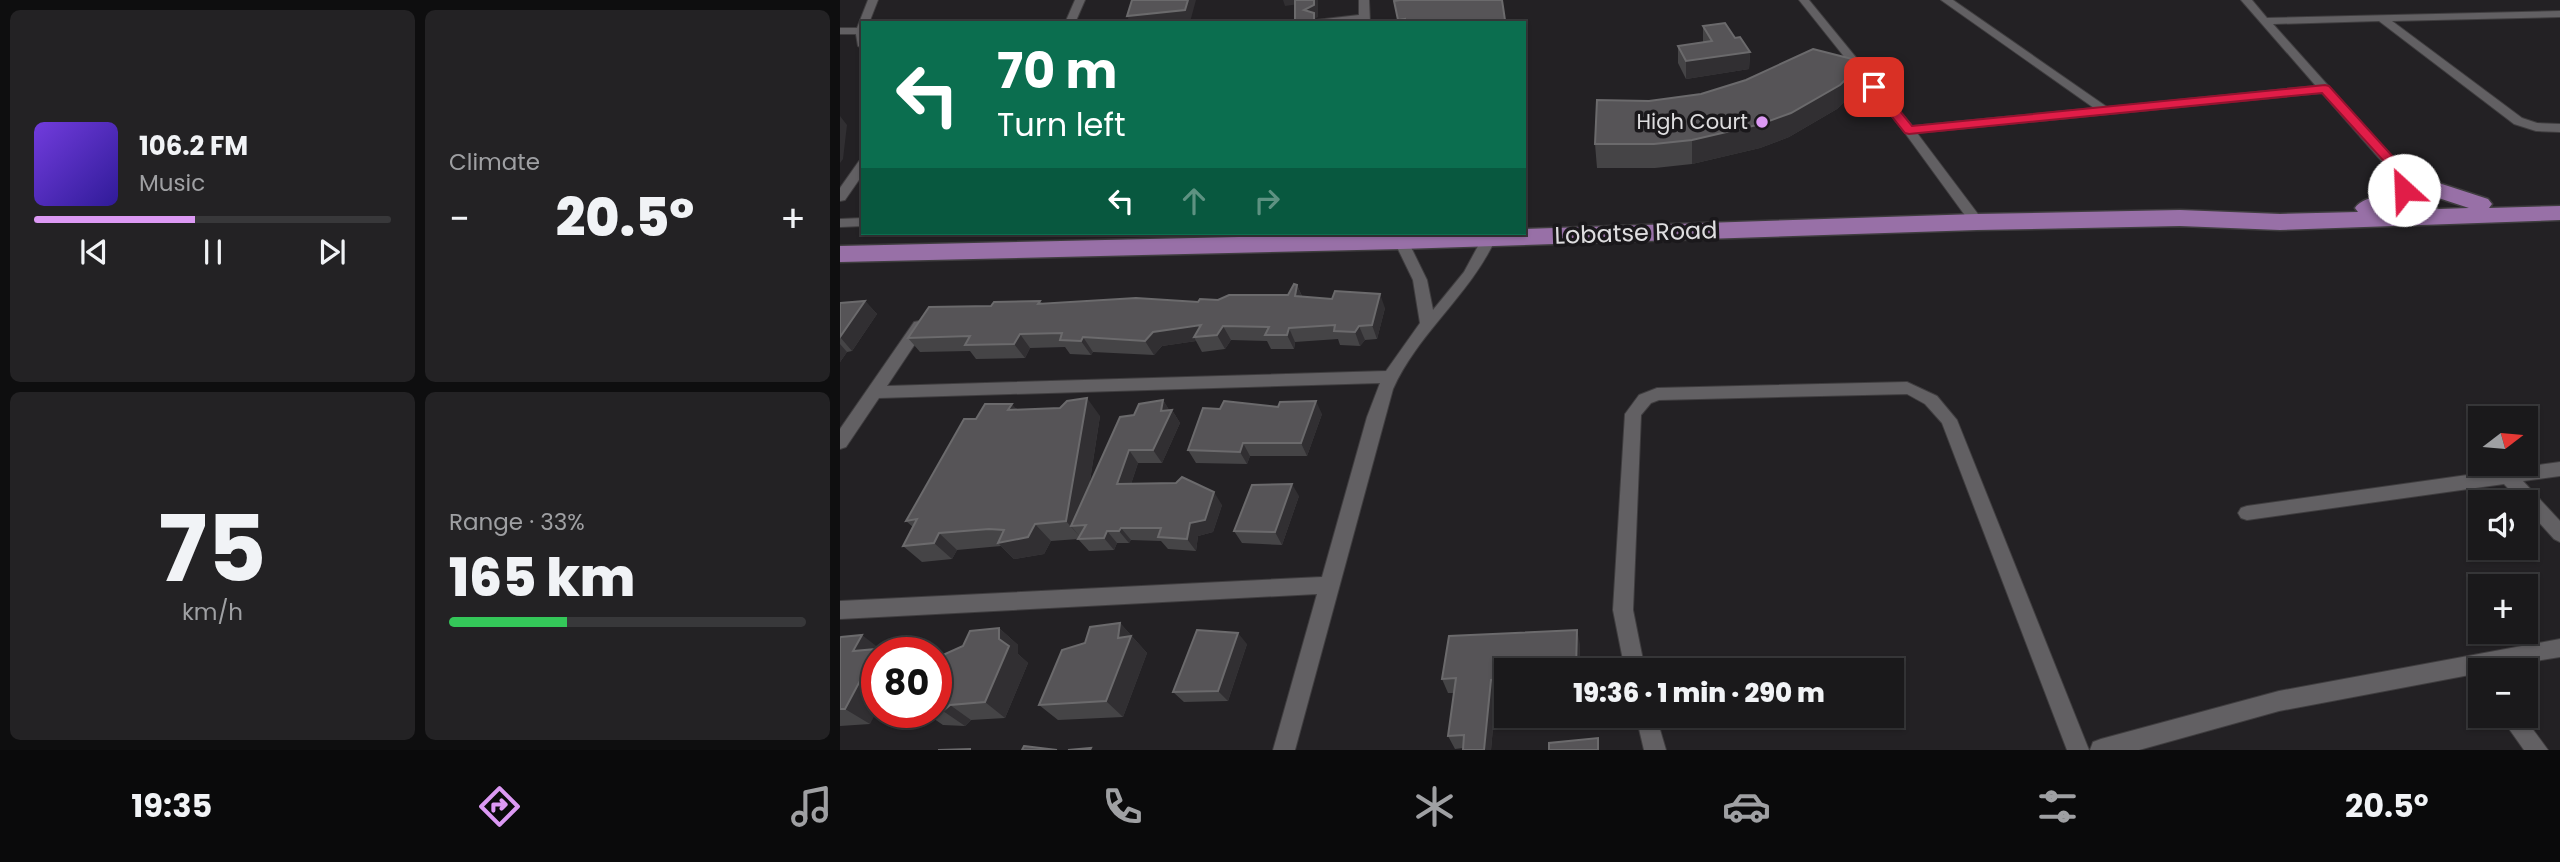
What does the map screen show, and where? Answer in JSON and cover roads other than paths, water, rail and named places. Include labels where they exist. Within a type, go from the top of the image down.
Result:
[{"type":"highway","points":[[2367,208],[2395,198],[2404,190],[2408,180],[2480,204]]},
{"type":"highway","name":"Lobatse Road","points":[[840,254],[1401,237],[1489,238],[1977,222],[2180,218],[2280,222],[2435,212],[2480,204],[2560,201]]},
{"type":"highway","name":"Lobatse Road","points":[[2180,218],[2223,213],[2367,208],[2435,212],[2560,213]]},
{"type":"street","points":[[864,21],[873,0]]},
{"type":"street","points":[[1071,21],[1080,0]]},
{"type":"street","points":[[1364,0],[1365,20]]},
{"type":"street","points":[[1804,0],[1909,130],[1977,222]]},
{"type":"street","points":[[1946,0],[2103,109]]},
{"type":"street","points":[[2246,0],[2435,212]]},
{"type":"street","points":[[2264,21],[2560,14]]},
{"type":"street","points":[[2382,18],[2518,121],[2536,127],[2560,128]]},
{"type":"street","points":[[840,31],[861,26]]},
{"type":"street","points":[[1909,130],[2325,89]]},
{"type":"street","points":[[840,197],[861,167]]},
{"type":"street","points":[[840,223],[861,222]]},
{"type":"street","points":[[1401,237],[1420,280],[1428,326]]},
{"type":"street","points":[[1284,750],[1328,585],[1391,377],[1428,326],[1465,283],[1482,257],[1489,238]]},
{"type":"street","points":[[840,442],[919,326]]},
{"type":"street","points":[[875,392],[1391,377]]},
{"type":"street","points":[[1633,658],[1623,610],[1633,414],[1638,405],[1657,394],[1907,388],[1923,393],[1938,405],[1949,420],[2078,750]]},
{"type":"street","points":[[2538,472],[2560,469]]},
{"type":"street","points":[[2247,513],[2508,476],[2560,534]]},
{"type":"street","points":[[840,610],[1328,585]]},
{"type":"street","points":[[2521,658],[2560,648]]},
{"type":"street","points":[[2101,750],[2279,701],[2468,671]]},
{"type":"street","points":[[1649,728],[1655,750]]},
{"type":"street","points":[[2519,728],[2536,750]]},
{"type":"place","name":"High Court","points":[[1762,122]]}]
